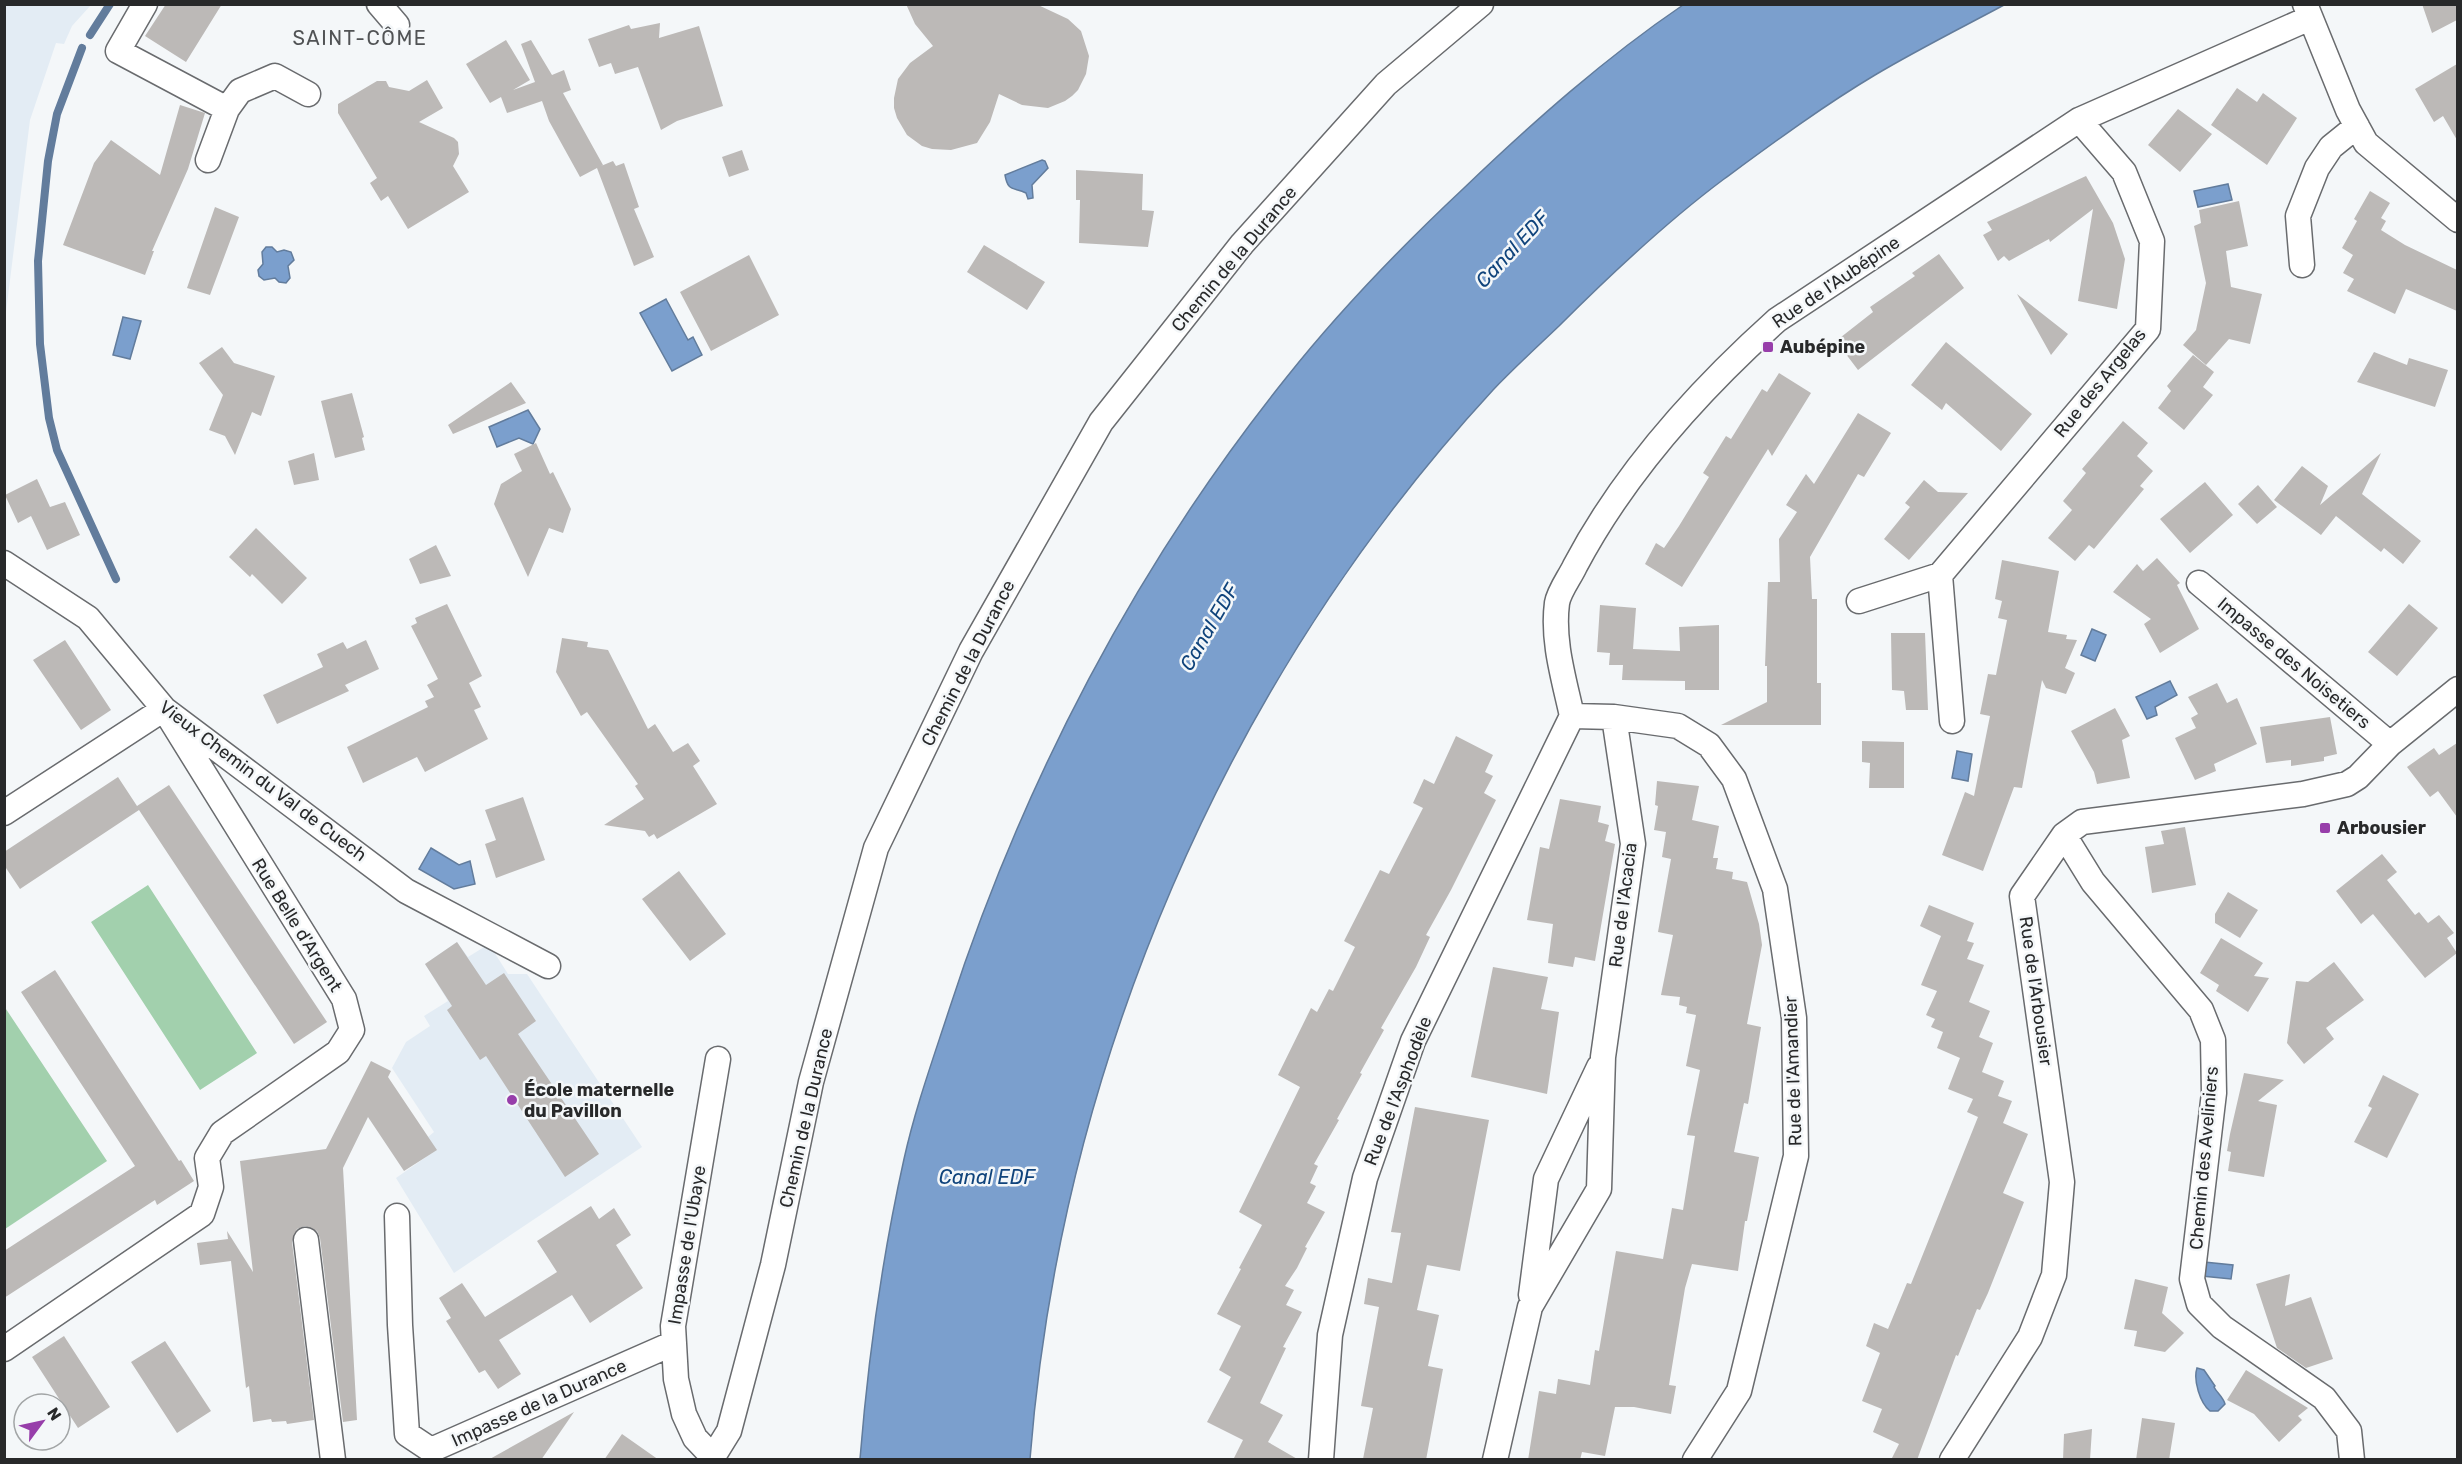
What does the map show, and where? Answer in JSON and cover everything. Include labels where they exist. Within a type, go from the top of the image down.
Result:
[{"type":"street","points":[[145,4],[117,51],[226,109]]},
{"type":"street","points":[[379,4],[397,25]]},
{"type":"street","name":"Chemin de la Durance","points":[[712,1458],[729,1431],[773,1265],[811,1082],[876,848],[971,651],[1108,412],[1242,244],[1386,84],[1481,4]]},
{"type":"street","points":[[2308,11],[2348,110],[2366,143],[2457,220]]},
{"type":"street","name":"Rue de l'Aubépine","points":[[1572,716],[1556,641],[1557,601],[1584,549],[1653,446],[1753,341],[1777,320],[2079,120],[2308,11]]},
{"type":"street","points":[[208,160],[226,109],[240,91],[275,76],[308,94]]},
{"type":"street","name":"Rue des Argelas","points":[[1940,574],[2148,329],[2152,241],[2124,172],[2079,120]]},
{"type":"street","points":[[2302,265],[2298,216],[2317,168],[2331,147],[2357,126]]},
{"type":"street","name":"Vieux Chemin du Val de Cuech","points":[[4,563],[88,618],[164,709],[406,891],[548,966]]},
{"type":"street","points":[[1859,601],[1940,574],[1952,721]]},
{"type":"street","name":"Impasse des Noisetiers","points":[[2199,583],[2390,744]]},
{"type":"street","name":"Rue de l'Arbousier","points":[[1952,1460],[2030,1337],[2054,1275],[2062,1182],[2022,896],[2064,835],[2082,822],[2334,789],[2358,777],[2390,744],[2457,689]]},
{"type":"street","points":[[4,813],[164,709]]},
{"type":"street","name":"Rue Belle d'Argent","points":[[4,1349],[202,1214],[211,1187],[207,1158],[222,1133],[338,1052],[352,1030],[344,999],[164,709]]},
{"type":"street","name":"Rue de l'Amandier","points":[[1572,716],[1614,717],[1678,726],[1709,745],[1734,779],[1775,890],[1794,1018],[1796,1156],[1739,1391],[1695,1460]]},
{"type":"street","name":"Rue de l'Asphodèle","points":[[1321,1460],[1330,1335],[1365,1179],[1413,1041],[1572,716]]},
{"type":"street","name":"Rue de l'Acacia","points":[[1530,1307],[1599,1189],[1603,1057],[1633,844],[1614,717]]},
{"type":"street","name":"Chemin des Aveliniers","points":[[2064,835],[2093,882],[2201,1010],[2213,1040],[2214,1093],[2192,1279],[2199,1304],[2222,1327],[2324,1398],[2349,1431],[2352,1460]]},
{"type":"street","name":"Rue de l'Acacia","points":[[1495,1460],[1530,1307],[1546,1179],[1603,1057]]},
{"type":"street","name":"Impasse de l'Ubaye","points":[[712,1458],[695,1438],[684,1414],[676,1379],[673,1326],[718,1059]]},
{"type":"street","name":"Impasse de la Durance","points":[[397,1216],[400,1325],[408,1434],[420,1455],[674,1343]]},
{"type":"street","points":[[306,1240],[333,1460]]},
{"type":"shaded area","points":[[5,4],[91,5],[72,26],[64,44],[56,43],[30,120],[5,320]]},
{"type":"shaded area","name":"École maternelle du Pavillon","points":[[457,942],[468,957],[489,944],[508,974],[527,974],[642,1147],[454,1273],[396,1178],[436,1150],[428,1137],[434,1132],[392,1068],[406,1042],[430,1026],[424,1016],[448,1001],[425,964]]},
{"type":"green space","points":[[148,885],[257,1053],[200,1090],[91,922]]},
{"type":"green space","points":[[4,1006],[107,1161],[5,1229],[4,1229]]},
{"type":"water","name":"Canal EDF","points":[[1683,5],[2004,5],[1907,57],[1836,99],[1742,165],[1681,213],[1619,268],[1493,390],[1397,503],[1312,625],[1237,752],[1173,886],[1119,1025],[1078,1167],[1048,1312],[1030,1459],[860,1459],[867,1384],[889,1234],[908,1140],[925,1084],[979,925],[1012,841],[1089,679],[1133,600],[1180,524],[1231,449],[1286,378],[1349,304],[1440,210],[1543,115],[1654,25]]},
{"type":"water","points":[[1042,160],[1048,168],[1032,185],[1033,198],[1028,199],[1026,193],[1010,187],[1005,175]]},
{"type":"water","points":[[2228,184],[2232,200],[2198,207],[2194,191]]},
{"type":"water","points":[[266,247],[272,247],[277,252],[284,250],[291,252],[294,260],[288,266],[290,278],[286,283],[279,282],[275,278],[264,280],[259,276],[258,270],[263,264],[262,252]]},
{"type":"water","points":[[666,299],[688,340],[693,337],[702,355],[672,371],[640,313]]},
{"type":"water","points":[[123,317],[141,321],[130,359],[113,355]]},
{"type":"water","points":[[528,410],[540,429],[533,444],[519,438],[497,447],[489,427]]},
{"type":"water","points":[[2092,629],[2106,635],[2095,661],[2081,655]]},
{"type":"water","points":[[2170,681],[2177,695],[2155,707],[2157,715],[2147,719],[2136,697]]},
{"type":"water","points":[[1957,751],[1972,754],[1968,781],[1952,778]]},
{"type":"water","points":[[431,848],[459,865],[470,861],[475,884],[454,889],[419,869]]},
{"type":"water","points":[[2204,1262],[2233,1265],[2231,1279],[2202,1276]]},
{"type":"water","points":[[2197,1368],[2204,1370],[2225,1404],[2218,1411],[2210,1411],[2200,1397],[2196,1379]]},
{"type":"building","points":[[166,4],[222,4],[186,62],[145,36]]},
{"type":"building","points":[[906,4],[1036,4],[1068,19],[1081,31],[1089,56],[1086,74],[1078,90],[1072,96],[1048,108],[1022,105],[999,94],[990,122],[977,143],[951,150],[922,146],[907,135],[894,108],[898,79],[910,63],[933,46],[915,24]]},
{"type":"building","points":[[2422,4],[2457,4],[2457,20],[2432,33]]},
{"type":"building","points":[[660,23],[659,38],[699,26],[723,106],[677,121],[661,130],[638,67],[615,74],[611,63],[599,67],[588,39],[629,25],[631,29]]},
{"type":"building","points":[[506,40],[530,80],[513,90],[535,82],[521,44],[531,40],[552,75],[564,70],[571,90],[563,93],[603,165],[601,166],[613,161],[616,166],[624,163],[639,207],[634,209],[654,257],[634,266],[597,168],[580,177],[549,121],[542,101],[507,113],[501,97],[490,103],[466,64]]},
{"type":"building","points":[[2457,64],[2457,140],[2443,116],[2434,122],[2415,89]]},
{"type":"building","points":[[427,80],[443,108],[419,122],[458,142],[459,154],[453,166],[469,192],[408,229],[388,196],[381,201],[370,183],[377,178],[338,113],[338,104],[377,81],[386,81],[389,87],[409,91]]},
{"type":"building","points":[[2237,88],[2257,102],[2263,93],[2297,118],[2267,165],[2211,125]]},
{"type":"building","points":[[180,105],[205,113],[188,169],[152,251],[154,251],[145,275],[63,245],[94,163],[111,140],[160,175]]},
{"type":"building","points":[[2178,109],[2212,134],[2180,172],[2148,145]]},
{"type":"building","points":[[742,150],[749,170],[729,177],[722,157]]},
{"type":"building","points":[[1076,170],[1143,174],[1142,210],[1154,211],[1148,247],[1079,243],[1080,200],[1076,200]]},
{"type":"building","points":[[2086,176],[2113,223],[2125,259],[2117,309],[2078,301],[2093,209],[2050,242],[2049,239],[2009,261],[2004,256],[1998,261],[1983,235],[1992,230],[1987,222]]},
{"type":"building","points":[[2370,191],[2390,203],[2381,218],[2386,221],[2381,230],[2405,245],[2457,270],[2457,311],[2406,289],[2395,314],[2347,291],[2354,279],[2343,273],[2353,255],[2342,248],[2357,221],[2354,219]]},
{"type":"building","points":[[2239,201],[2248,246],[2226,251],[2231,287],[2262,294],[2250,344],[2229,339],[2206,365],[2183,345],[2196,330],[2206,283],[2194,226],[2201,223],[2199,210]]},
{"type":"building","points":[[215,207],[239,217],[210,295],[187,288]]},
{"type":"building","points":[[984,245],[1045,282],[1027,310],[967,272]]},
{"type":"building","points":[[1939,254],[1964,288],[1858,370],[1836,341],[1873,312],[1870,307],[1915,276],[1912,273]]},
{"type":"building","points":[[749,255],[779,315],[711,351],[680,292]]},
{"type":"building","points":[[2017,294],[2068,334],[2051,355]]},
{"type":"building","points":[[1946,342],[2032,414],[2001,451],[1946,403],[1942,410],[1911,385]]},
{"type":"building","points":[[222,347],[234,363],[275,376],[261,416],[252,412],[235,455],[225,436],[209,430],[223,395],[199,363]]},
{"type":"building","points":[[2374,352],[2407,365],[2409,358],[2448,370],[2435,407],[2357,382]]},
{"type":"building","points":[[2193,355],[2214,372],[2203,387],[2213,395],[2184,430],[2158,408],[2171,391],[2167,386]]},
{"type":"building","points":[[1779,373],[1811,393],[1772,456],[1768,449],[1682,587],[1645,564],[1656,543],[1664,548],[1679,526],[1709,477],[1703,473],[1726,436],[1731,439],[1762,389],[1767,392]]},
{"type":"building","points":[[511,382],[526,403],[453,434],[448,425]]},
{"type":"building","points":[[352,393],[364,437],[362,438],[365,450],[335,458],[321,401]]},
{"type":"building","points":[[1858,413],[1891,433],[1864,477],[1858,474],[1810,557],[1812,599],[1817,599],[1817,683],[1821,683],[1821,725],[1721,725],[1767,702],[1767,666],[1765,666],[1768,582],[1780,582],[1779,539],[1797,512],[1786,505],[1806,474],[1814,484]]},
{"type":"building","points":[[2123,421],[2148,443],[2137,456],[2153,471],[2140,486],[2144,489],[2094,549],[2089,545],[2075,561],[2048,538],[2072,510],[2063,501],[2086,473],[2082,469]]},
{"type":"building","points":[[536,443],[550,474],[553,472],[571,509],[563,533],[549,528],[528,577],[494,504],[501,484],[522,471],[514,454]]},
{"type":"building","points":[[314,453],[319,480],[294,485],[288,461]]},
{"type":"building","points":[[2381,453],[2362,494],[2421,541],[2403,564],[2384,548],[2381,552],[2336,516],[2321,535],[2274,500],[2302,466],[2328,486],[2320,505]]},
{"type":"building","points":[[37,479],[50,507],[65,502],[80,535],[47,550],[31,516],[18,523],[5,495]]},
{"type":"building","points":[[1924,480],[1938,492],[1968,493],[1909,560],[1884,539],[1910,507],[1905,503]]},
{"type":"building","points":[[2205,482],[2233,515],[2190,553],[2160,519]]},
{"type":"building","points":[[2258,485],[2277,507],[2257,524],[2238,504]]},
{"type":"building","points":[[256,528],[307,578],[282,604],[252,574],[250,577],[229,557]]},
{"type":"building","points":[[436,545],[451,576],[420,584],[409,559]]},
{"type":"building","points":[[2157,558],[2180,583],[2177,585],[2199,629],[2160,653],[2144,624],[2151,619],[2113,592],[2137,564],[2143,571]]},
{"type":"building","points":[[2002,560],[2059,571],[2048,632],[2067,635],[2066,639],[2077,640],[2065,668],[2075,673],[2066,694],[2046,688],[2042,680],[2022,788],[2014,787],[1983,871],[1942,855],[1965,792],[1974,796],[1990,716],[1980,714],[1988,674],[1996,675],[2007,620],[1998,618],[2002,601],[1995,599]]},
{"type":"building","points":[[447,604],[482,676],[469,683],[481,707],[474,710],[488,739],[425,772],[417,757],[363,783],[347,747],[428,707],[425,701],[434,697],[427,685],[438,679],[411,626],[417,623],[415,618]]},
{"type":"building","points":[[2409,604],[2438,628],[2397,676],[2368,652]]},
{"type":"building","points":[[1600,605],[1636,608],[1633,649],[1680,651],[1679,627],[1719,625],[1719,690],[1685,690],[1685,681],[1622,680],[1623,665],[1609,665],[1610,653],[1597,652]]},
{"type":"building","points":[[1891,633],[1925,633],[1928,710],[1906,710],[1904,691],[1892,690]]},
{"type":"building","points":[[562,638],[588,642],[587,647],[608,650],[648,729],[655,724],[673,752],[688,743],[700,761],[693,766],[717,804],[657,839],[654,834],[649,837],[645,831],[604,825],[644,799],[635,786],[638,784],[587,712],[581,716],[556,672]]},
{"type":"building","points":[[65,640],[111,710],[81,730],[33,660]]},
{"type":"building","points":[[366,640],[379,669],[345,685],[349,691],[277,724],[263,695],[323,667],[317,654],[343,642],[347,649]]},
{"type":"building","points":[[2217,683],[2227,703],[2237,698],[2257,744],[2214,764],[2216,771],[2195,780],[2175,738],[2196,728],[2191,718],[2198,714],[2188,697]]},
{"type":"building","points":[[2115,708],[2130,736],[2122,740],[2130,778],[2097,784],[2094,772],[2071,731]]},
{"type":"building","points":[[2330,717],[2337,754],[2324,757],[2324,761],[2291,766],[2291,760],[2266,763],[2260,727]]},
{"type":"building","points":[[1456,736],[1493,755],[1485,772],[1493,776],[1484,793],[1496,800],[1426,935],[1430,937],[1416,967],[1381,1028],[1384,1030],[1314,1164],[1318,1166],[1310,1183],[1316,1186],[1307,1203],[1325,1212],[1305,1247],[1307,1248],[1297,1268],[1285,1286],[1294,1290],[1286,1305],[1302,1312],[1283,1347],[1286,1348],[1260,1403],[1283,1415],[1268,1442],[1299,1460],[1233,1460],[1243,1440],[1207,1422],[1231,1377],[1219,1370],[1241,1326],[1217,1314],[1262,1225],[1239,1212],[1300,1087],[1278,1075],[1311,1008],[1317,1012],[1329,989],[1333,991],[1355,947],[1344,941],[1380,870],[1389,874],[1423,808],[1413,803],[1424,779],[1434,784]]},
{"type":"building","points":[[1862,741],[1904,742],[1904,788],[1869,788],[1870,763],[1862,762]]},
{"type":"building","points":[[2457,743],[2457,817],[2438,791],[2430,797],[2407,767],[2434,748],[2439,755]]},
{"type":"building","points":[[118,777],[137,806],[169,785],[327,1022],[294,1044],[139,810],[20,889],[4,865],[4,852]]},
{"type":"building","points":[[1657,781],[1699,786],[1692,820],[1719,826],[1713,858],[1718,858],[1716,869],[1733,872],[1732,879],[1747,882],[1759,924],[1762,945],[1747,1024],[1761,1027],[1748,1104],[1744,1103],[1734,1152],[1759,1157],[1747,1221],[1745,1221],[1738,1271],[1692,1264],[1685,1288],[1669,1385],[1676,1386],[1671,1414],[1634,1407],[1615,1407],[1605,1456],[1582,1452],[1580,1460],[1528,1460],[1539,1391],[1556,1394],[1558,1379],[1590,1385],[1595,1350],[1599,1351],[1616,1251],[1663,1259],[1672,1208],[1683,1210],[1695,1136],[1687,1135],[1700,1070],[1686,1066],[1696,1015],[1686,1013],[1687,1007],[1679,1005],[1680,997],[1661,995],[1673,935],[1658,932],[1671,859],[1662,857],[1666,832],[1654,830],[1658,806],[1655,805]]},
{"type":"building","points":[[523,797],[545,860],[496,878],[485,844],[496,840],[485,810]]},
{"type":"building","points":[[1560,799],[1601,806],[1598,822],[1609,825],[1605,841],[1615,844],[1595,961],[1575,957],[1573,967],[1548,963],[1553,924],[1527,920],[1540,847],[1549,849]]},
{"type":"building","points":[[2185,827],[2196,885],[2152,893],[2145,847],[2164,844],[2161,831]]},
{"type":"building","points":[[2382,854],[2397,872],[2387,880],[2415,915],[2419,912],[2428,923],[2439,915],[2454,933],[2447,938],[2457,953],[2425,978],[2373,914],[2361,924],[2336,891]]},
{"type":"building","points":[[679,871],[726,934],[690,961],[642,899]]},
{"type":"building","points":[[2228,892],[2258,910],[2240,938],[2215,923],[2215,914]]},
{"type":"building","points":[[1929,905],[1974,923],[1967,941],[1974,943],[1967,959],[1984,965],[1969,1002],[1990,1011],[1979,1037],[1993,1043],[1982,1072],[2004,1081],[1998,1096],[2012,1101],[2003,1123],[2028,1134],[2003,1193],[2024,1202],[1988,1293],[1980,1310],[1977,1309],[1958,1356],[1956,1355],[1917,1460],[1891,1460],[1899,1444],[1873,1432],[1882,1409],[1862,1401],[1880,1353],[1866,1346],[1874,1323],[1888,1329],[1907,1283],[1911,1284],[1978,1117],[1967,1112],[1973,1099],[1948,1089],[1960,1058],[1937,1048],[1943,1032],[1931,1027],[1935,1019],[1926,1015],[1937,991],[1921,985],[1941,936],[1920,926]]},
{"type":"building","points":[[2221,938],[2263,963],[2254,976],[2269,978],[2248,1012],[2216,991],[2219,985],[2200,973]]},
{"type":"building","points":[[457,942],[486,985],[504,973],[536,1021],[518,1034],[599,1154],[565,1177],[486,1056],[480,1060],[447,1010],[452,1006],[425,964]]},
{"type":"building","points":[[2334,962],[2364,1000],[2326,1028],[2334,1039],[2304,1064],[2287,1043],[2296,981],[2308,982]]},
{"type":"building","points":[[1493,967],[1548,977],[1541,1009],[1559,1012],[1547,1094],[1471,1077]]},
{"type":"building","points":[[55,970],[194,1181],[157,1205],[155,1200],[4,1298],[4,1251],[135,1166],[21,992]]},
{"type":"building","points":[[371,1061],[391,1071],[388,1077],[437,1150],[404,1171],[368,1117],[343,1168],[357,1420],[343,1422],[320,1238],[317,1231],[305,1226],[297,1229],[292,1242],[314,1420],[287,1424],[286,1421],[272,1422],[271,1419],[253,1422],[249,1386],[246,1388],[231,1261],[200,1265],[197,1243],[228,1239],[227,1231],[253,1272],[240,1161],[326,1149]]},
{"type":"building","points":[[2244,1073],[2284,1080],[2258,1101],[2277,1105],[2264,1177],[2228,1171],[2231,1152],[2227,1151]]},
{"type":"building","points":[[2383,1075],[2419,1094],[2387,1158],[2354,1142],[2372,1108],[2368,1106]]},
{"type":"building","points":[[1415,1107],[1489,1120],[1460,1271],[1427,1265],[1417,1310],[1439,1315],[1428,1366],[1443,1369],[1426,1460],[1363,1459],[1373,1408],[1361,1406],[1379,1307],[1364,1304],[1368,1278],[1392,1283],[1401,1233],[1391,1232]]},
{"type":"building","points":[[591,1206],[599,1219],[614,1208],[631,1235],[616,1245],[643,1288],[590,1323],[572,1295],[499,1340],[521,1374],[498,1389],[485,1370],[479,1373],[446,1321],[451,1318],[439,1298],[462,1283],[485,1317],[557,1272],[537,1241]]},
{"type":"building","points":[[2290,1274],[2285,1306],[2311,1297],[2333,1359],[2306,1368],[2277,1348],[2256,1284]]},
{"type":"building","points":[[2135,1279],[2168,1287],[2162,1313],[2184,1333],[2165,1352],[2134,1346],[2137,1331],[2124,1329]]},
{"type":"building","points":[[64,1336],[110,1407],[78,1428],[72,1419],[72,1392],[55,1392],[32,1357]]},
{"type":"building","points":[[165,1341],[211,1411],[177,1433],[131,1362]]},
{"type":"building","points":[[2246,1370],[2308,1408],[2298,1416],[2302,1420],[2279,1442],[2254,1414],[2227,1400]]},
{"type":"building","points":[[574,1412],[541,1460],[488,1460]]},
{"type":"building","points":[[2142,1418],[2175,1423],[2169,1460],[2136,1460]]},
{"type":"building","points":[[2092,1429],[2090,1460],[2063,1460],[2064,1434]]},
{"type":"building","points":[[622,1434],[659,1460],[604,1460]]},
{"type":"waterway","points":[[90,35],[110,4]]},
{"type":"waterway","points":[[82,48],[57,114],[48,161],[38,261],[40,344],[49,418],[57,450],[116,579]]},
{"type":"place","name":"Aubépine","points":[[1768,347]]},
{"type":"place","name":"Arbousier","points":[[2325,828]]},
{"type":"place","name":"École maternelle du Pavillon","points":[[512,1100]]},
{"type":"district","name":"SAINT-CÔME","points":[[360,38]]}]
